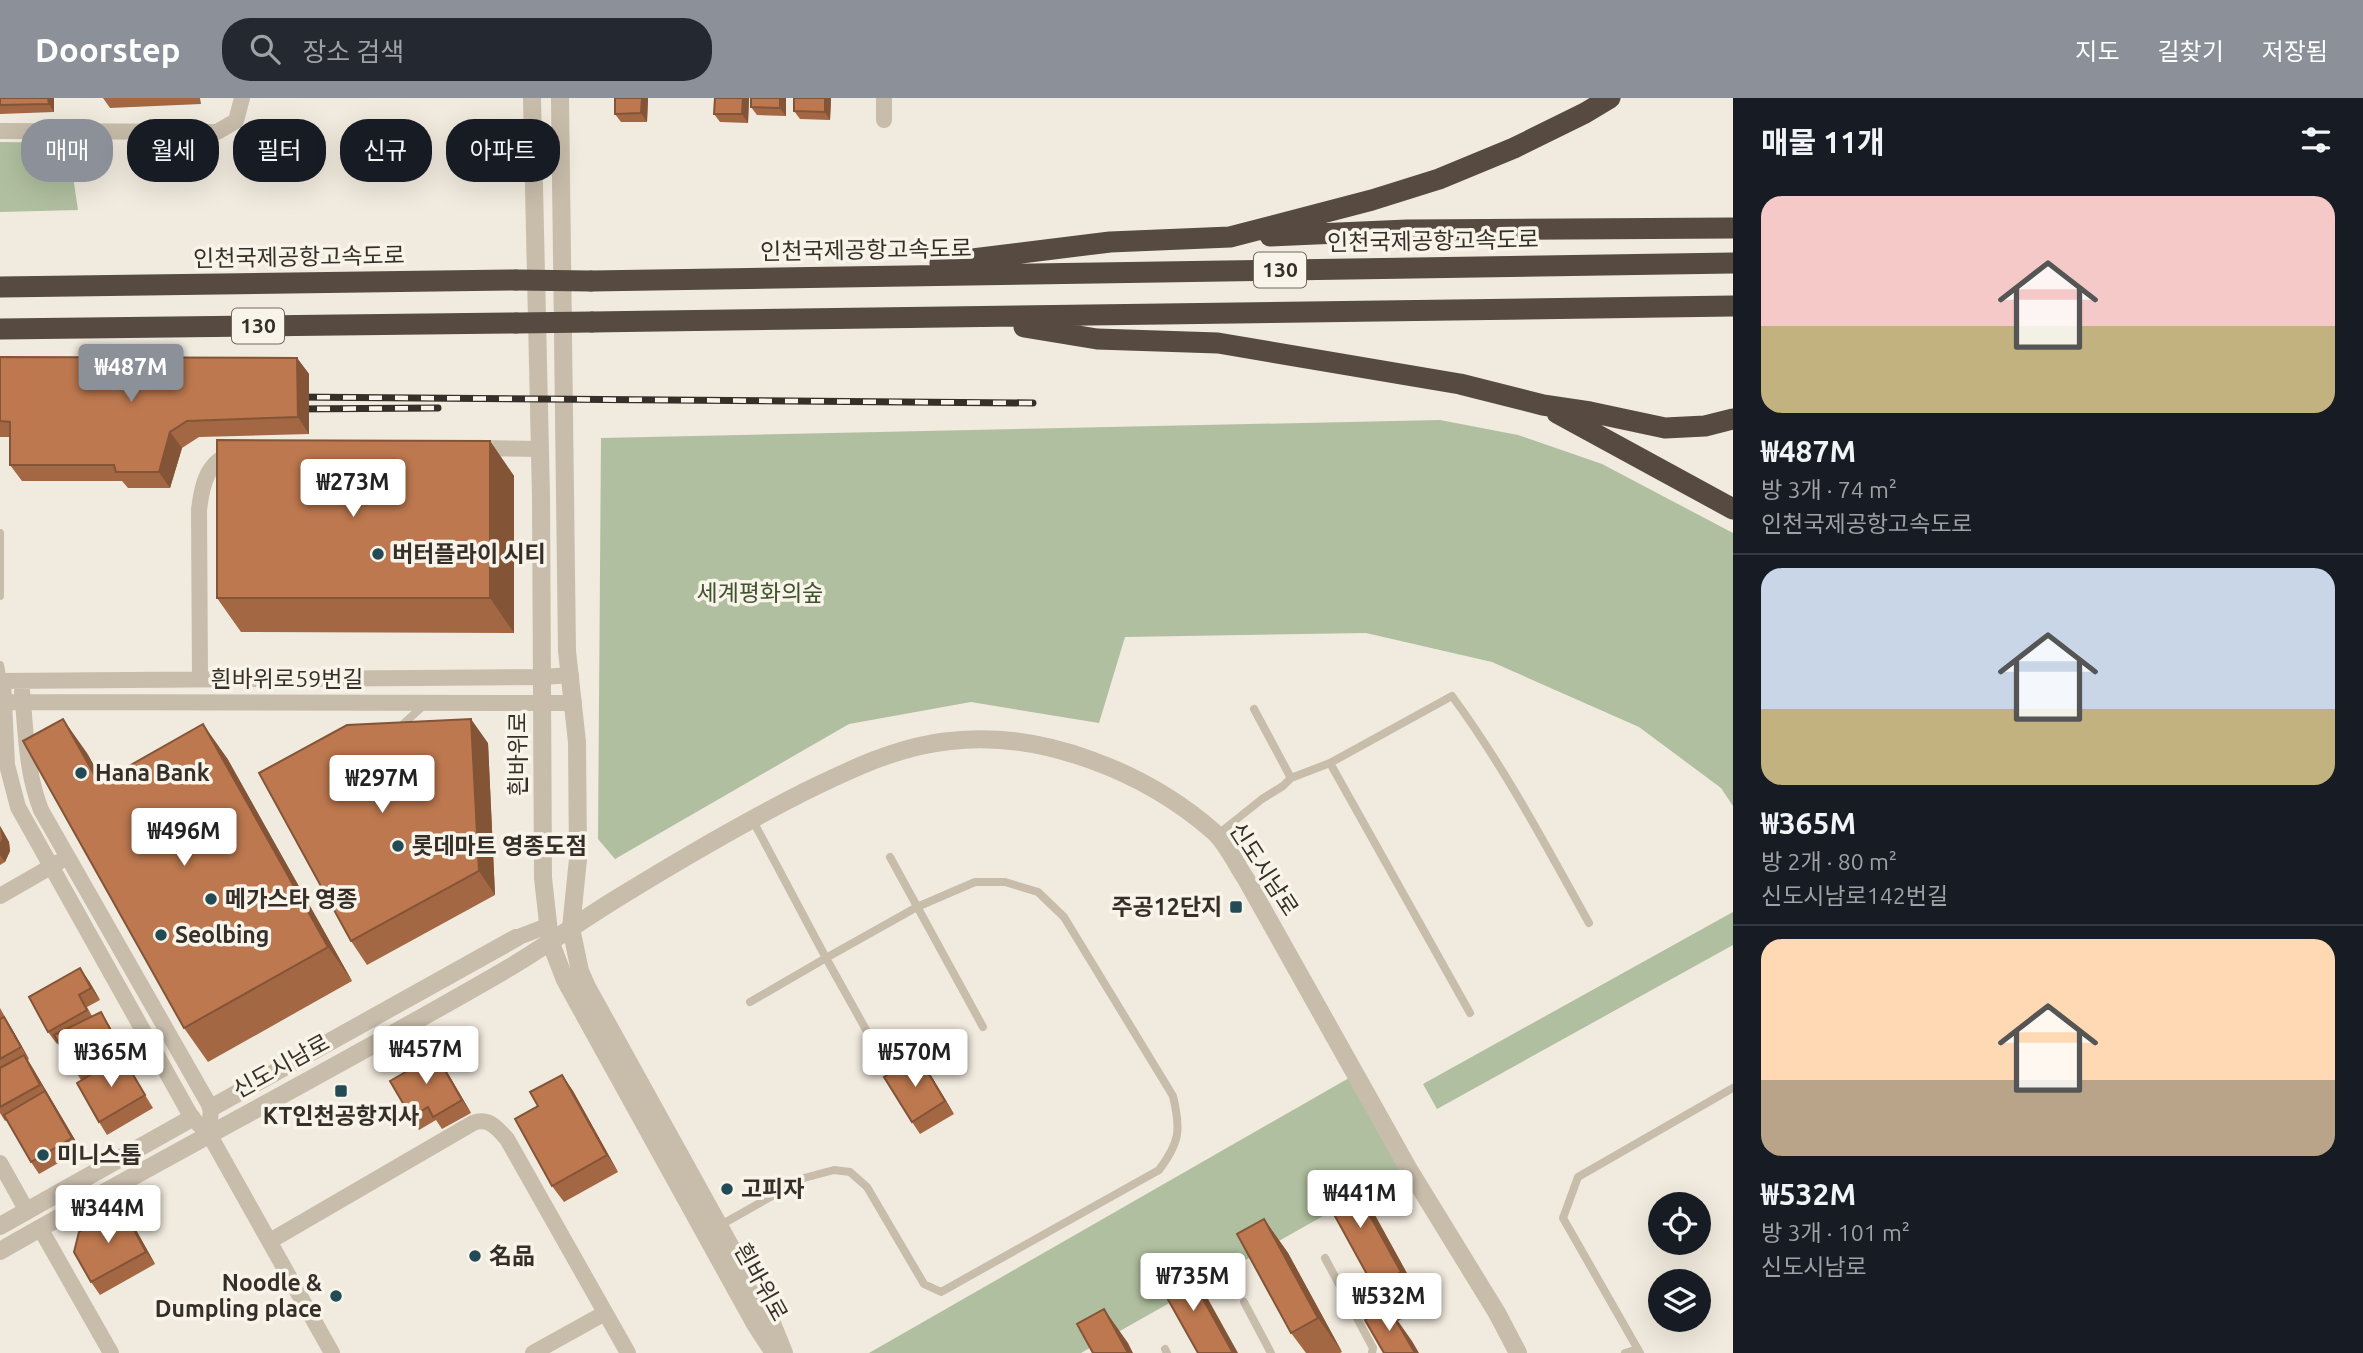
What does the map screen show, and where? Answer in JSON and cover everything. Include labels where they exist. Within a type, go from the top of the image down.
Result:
[{"type":"highway","points":[[1230,237],[1373,200],[1439,179],[1514,149],[1610,98]]},
{"type":"highway","points":[[828,276],[1110,242],[1407,230],[1733,228]]},
{"type":"highway","name":"인천국제공항고속도로","points":[[0,287],[591,281],[1733,263]]},
{"type":"highway","name":"130","points":[[0,328],[968,318],[1733,306]]},
{"type":"highway","points":[[968,318],[1097,339],[1219,343],[1460,384],[1543,405],[1664,428],[1705,426],[1733,419]]},
{"type":"highway","points":[[1543,405],[1733,509]]},
{"type":"street","points":[[0,131],[216,132],[236,121],[242,98]]},
{"type":"street","name":"흰바위로","points":[[532,98],[540,449],[543,878],[548,934],[565,980],[755,1324],[777,1351]]},
{"type":"street","name":"흰바위로","points":[[560,98],[567,651],[577,742],[578,859],[571,922],[580,971],[587,987],[769,1315],[777,1351]]},
{"type":"street","points":[[884,98],[884,120]]},
{"type":"street","points":[[460,448],[540,449]]},
{"type":"street","points":[[200,678],[199,510],[202,485],[213,464],[221,458],[232,453],[255,450]]},
{"type":"street","name":"흰바위로59번길","points":[[1,676],[20,681],[571,675]]},
{"type":"street","points":[[1,676],[4,736],[12,791],[18,807],[192,1118],[209,1134],[332,1353]]},
{"type":"street","points":[[20,681],[33,790],[41,810],[211,1108],[209,1134]]},
{"type":"street","name":"흰바위로59번길","points":[[2,702],[574,703]]},
{"type":"street","name":"신도시남로","points":[[0,1251],[509,968],[548,934],[618,898],[752,819],[849,769],[895,753],[950,740],[1010,741],[1069,754],[1121,771],[1168,797],[1217,835],[1246,879],[1408,1168],[1497,1313],[1518,1353]]},
{"type":"street","points":[[0,896],[68,857]]},
{"type":"street","name":"신도시남로","points":[[0,1226],[516,938],[548,934]]},
{"type":"street","points":[[270,1241],[473,1123],[489,1121],[507,1139],[628,1353]]},
{"type":"street","points":[[0,1163],[27,1211]]},
{"type":"street","points":[[40,1228],[111,1353]]},
{"type":"street","points":[[533,1353],[605,1313]]},
{"type":"lane","points":[[0,533],[0,596]]},
{"type":"lane","points":[[1217,835],[1291,778],[1330,763],[1452,696],[1483,737],[1589,923]]},
{"type":"lane","points":[[397,730],[427,702]]},
{"type":"lane","points":[[1254,709],[1291,778]]},
{"type":"lane","points":[[1330,763],[1470,1013]]},
{"type":"lane","points":[[752,819],[874,1044]]},
{"type":"lane","points":[[890,857],[983,1027]]},
{"type":"lane","points":[[719,1226],[804,1178],[834,1170],[850,1172],[867,1186],[924,1284],[941,1292],[1159,1171],[1173,1151],[1179,1123],[1173,1096],[1063,917],[1038,892],[1005,881],[975,882],[918,907],[750,1002]]},
{"type":"lane","points":[[1625,1353],[1639,1351],[1563,1218],[1578,1177],[1733,1088]]},
{"type":"lane","points":[[1325,1258],[1373,1348],[1372,1353]]},
{"type":"lane","points":[[1244,1302],[1271,1353]]},
{"type":"green space","points":[[0,142],[21,142],[21,182],[74,182],[78,210],[0,212]]},
{"type":"green space","name":"세계평화의숲","points":[[1440,420],[1518,435],[1602,464],[1733,533],[1733,806],[1721,788],[1639,727],[1492,662],[1366,633],[1125,637],[1099,723],[971,702],[849,724],[615,859],[598,839],[601,438]]},
{"type":"green space","points":[[1733,912],[1733,945],[1437,1109],[1423,1084]]},
{"type":"green space","points":[[1356,1074],[1408,1168],[1081,1353],[869,1353]]},
{"type":"building","points":[[0,98],[48,98],[49,104],[0,105]]},
{"type":"building","points":[[615,98],[642,98],[641,113],[615,114]]},
{"type":"building","points":[[715,98],[743,98],[742,114],[714,114]]},
{"type":"building","points":[[751,98],[780,98],[780,108],[751,107]]},
{"type":"building","points":[[794,98],[825,98],[825,112],[794,111]]},
{"type":"building","points":[[0,357],[297,358],[298,417],[187,421],[170,432],[159,472],[116,472],[114,465],[10,465],[10,422],[0,421]]},
{"type":"building","name":"버터플라이 시티","points":[[217,440],[490,441],[490,598],[217,598]]},
{"type":"building","name":"메가스타 영종","points":[[63,719],[99,783],[203,724],[328,947],[184,1028],[23,741]]},
{"type":"building","name":"롯데마트 영종도점","points":[[471,719],[479,871],[351,941],[259,773],[347,725]]},
{"type":"building","points":[[80,968],[91,988],[79,995],[87,1010],[48,1032],[29,997]]},
{"type":"building","points":[[101,1012],[119,1046],[74,1070],[54,1035]]},
{"type":"building","points":[[4,1017],[21,1047],[0,1059],[0,1019]]},
{"type":"building","points":[[432,1048],[462,1100],[433,1117],[428,1107],[411,1117],[390,1081],[409,1070],[405,1063]]},
{"type":"building","points":[[24,1055],[40,1085],[0,1107],[0,1068]]},
{"type":"building","points":[[122,1056],[145,1095],[99,1122],[77,1083]]},
{"type":"building","points":[[918,1056],[945,1101],[912,1122],[884,1077]]},
{"type":"building","points":[[562,1075],[607,1155],[552,1186],[515,1119],[538,1106],[530,1092]]},
{"type":"building","points":[[45,1091],[72,1138],[31,1162],[4,1115]]},
{"type":"building","points":[[1347,1174],[1401,1272],[1374,1287],[1320,1189]]},
{"type":"building","points":[[122,1208],[146,1252],[91,1282],[74,1252],[79,1232]]},
{"type":"building","points":[[1264,1219],[1318,1318],[1291,1333],[1237,1234]]},
{"type":"building","points":[[1184,1265],[1233,1353],[1198,1353],[1157,1280]]},
{"type":"building","points":[[1388,1307],[1415,1353],[1384,1353],[1365,1320]]},
{"type":"building","points":[[1104,1309],[1128,1353],[1093,1353],[1077,1324]]},
{"type":"railway","points":[[291,397],[1033,403]]},
{"type":"railway","points":[[291,409],[438,408]]},
{"type":"place","name":"버터플라이 시티","points":[[378,554]]},
{"type":"place","name":"Hana Bank","points":[[81,773]]},
{"type":"place","name":"롯데마트 영종도점","points":[[398,846]]},
{"type":"place","name":"메가스타 영종","points":[[211,899]]},
{"type":"place","name":"주공12단지","points":[[1236,907]]},
{"type":"place","name":"Seolbing","points":[[161,935]]},
{"type":"place","name":"KT인천공항지사","points":[[341,1091]]},
{"type":"place","name":"미니스톱","points":[[43,1155]]},
{"type":"place","name":"고피자","points":[[727,1189]]},
{"type":"place","name":"名品","points":[[475,1256]]},
{"type":"place","name":"Noodle & Dumpling place","points":[[336,1296]]}]
